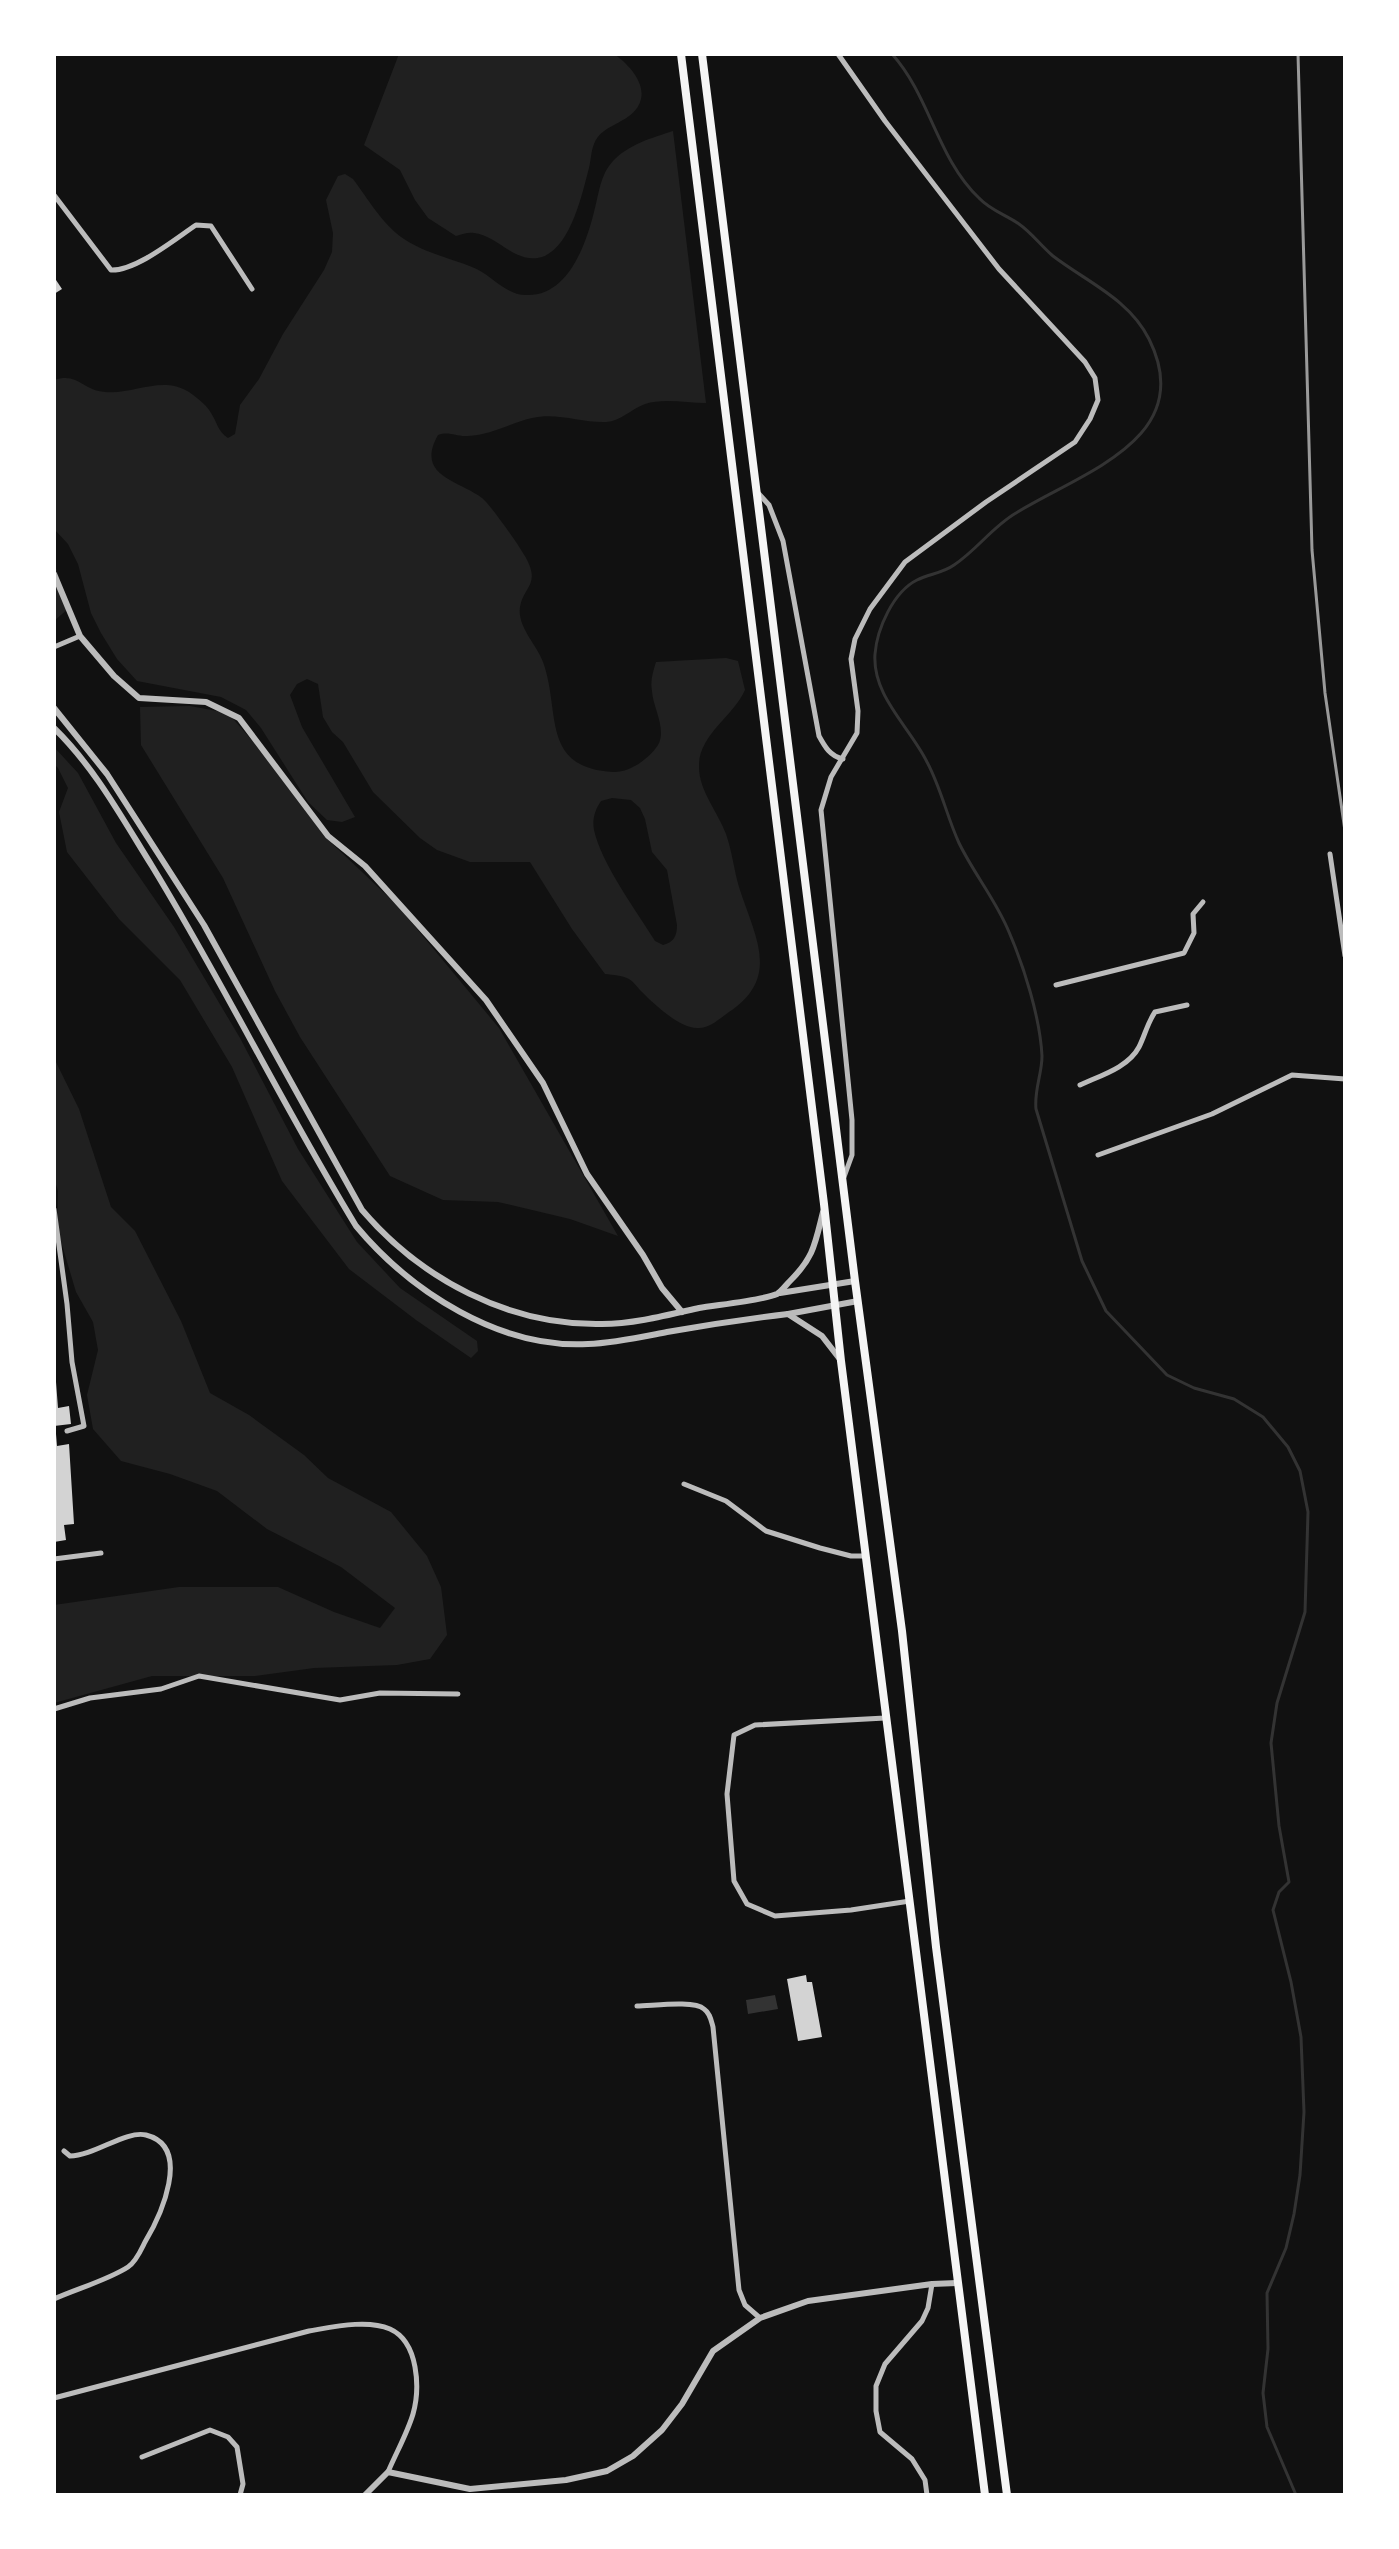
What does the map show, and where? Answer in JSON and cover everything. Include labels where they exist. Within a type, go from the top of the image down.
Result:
[{"type":"highway","points":[[681,54],[824,1204],[834,1306],[985,2495]]},
{"type":"highway","points":[[702,54],[855,1281],[902,1631],[936,1947],[1007,2495]]},
{"type":"street","points":[[838,54],[885,121],[999,269],[1085,362],[1095,378],[1098,400],[1075,442],[905,562],[870,609],[855,639],[851,659],[858,711],[857,733],[831,777],[821,810],[852,1120],[852,1155],[843,1180]]},
{"type":"street","points":[[54,195],[111,270],[121,271],[196,225],[205,224],[211,226],[252,289]]},
{"type":"street","points":[[758,493],[769,505],[783,541],[819,736],[835,758],[843,759]]},
{"type":"street","points":[[54,574],[80,636],[114,676],[139,698],[206,702],[239,718],[328,836],[365,866],[486,1000],[543,1083],[587,1174],[662,1288],[682,1312]]},
{"type":"street","points":[[54,647],[80,636]]},
{"type":"street","points":[[54,708],[107,774],[204,925],[362,1210],[382,1234],[430,1273],[452,1287],[549,1321],[605,1324],[855,1281]]},
{"type":"street","points":[[54,728],[98,778],[166,890],[356,1226],[416,1283],[447,1306],[476,1320],[552,1343],[588,1344],[858,1301]]},
{"type":"street","points":[[1330,854],[1345,956]]},
{"type":"street","points":[[1056,985],[1184,953],[1194,933],[1193,914],[1203,902]]},
{"type":"street","points":[[1080,1085],[1121,1066],[1138,1049],[1146,1025],[1155,1012],[1187,1005]]},
{"type":"street","points":[[1098,1155],[1212,1114],[1292,1075],[1345,1079]]},
{"type":"street","points":[[777,1294],[804,1268],[814,1248],[824,1204]]},
{"type":"street","points":[[54,1209],[72,1362],[84,1426],[67,1431]]},
{"type":"street","points":[[54,1268],[62,1267]]},
{"type":"street","points":[[788,1314],[822,1336],[841,1361]]},
{"type":"street","points":[[684,1484],[726,1501],[766,1531],[831,1551],[866,1556]]},
{"type":"street","points":[[54,1559],[101,1553]]},
{"type":"street","points":[[54,1709],[90,1698],[161,1689],[199,1676],[340,1700],[380,1693],[458,1694]]},
{"type":"street","points":[[886,1718],[755,1725],[734,1735],[727,1794],[734,1881],[747,1904],[775,1916],[851,1910],[910,1901]]},
{"type":"street","points":[[637,2006],[692,2004],[702,2006],[709,2014],[713,2027],[739,2290],[745,2305],[760,2318]]},
{"type":"street","points":[[54,2299],[130,2267],[160,2216],[169,2181],[167,2154],[160,2143],[150,2136],[139,2134],[81,2156],[70,2156],[64,2151]]},
{"type":"street","points":[[388,2472],[470,2489],[566,2480],[607,2471],[633,2456],[662,2430],[682,2404],[713,2351],[760,2318],[808,2301],[957,2283]]},
{"type":"street","points":[[927,2495],[925,2480],[912,2459],[880,2432],[876,2386],[885,2364],[922,2321],[928,2308],[932,2284]]},
{"type":"street","points":[[54,2398],[309,2331],[352,2325],[390,2329],[401,2338],[415,2364],[413,2414],[388,2472],[365,2495]]},
{"type":"street","points":[[142,2457],[210,2430],[220,2433],[237,2447],[243,2484],[240,2495]]},
{"type":"shaded area","points":[[399,54],[614,54],[634,73],[642,92],[638,107],[598,137],[574,218],[561,243],[552,251],[542,257],[524,257],[482,235],[470,233],[456,236],[428,218],[400,170],[364,145]]},
{"type":"shaded area","points":[[673,131],[706,403],[652,402],[606,422],[541,416],[476,435],[442,434],[438,435],[432,449],[432,460],[442,475],[486,502],[528,562],[532,576],[520,607],[521,622],[543,662],[557,734],[574,760],[590,768],[619,772],[638,764],[654,750],[661,732],[651,687],[656,662],[726,658],[738,661],[745,690],[704,745],[699,767],[705,793],[728,840],[760,954],[759,970],[755,984],[745,999],[718,1020],[701,1028],[675,1020],[629,979],[605,974],[530,862],[470,862],[437,850],[420,838],[373,792],[343,742],[332,732],[323,717],[318,684],[307,679],[297,684],[290,695],[302,727],[355,817],[342,822],[327,820],[308,802],[246,710],[221,697],[137,681],[117,659],[101,633],[91,613],[78,564],[68,544],[54,529],[54,380],[69,378],[105,392],[158,385],[179,387],[204,404],[225,436],[228,438],[235,434],[240,405],[259,379],[332,252],[333,233],[326,200],[338,176],[345,174],[353,179],[389,227],[412,244],[479,270],[511,292],[526,295],[541,293],[564,278],[573,266],[591,225],[603,179],[613,161],[641,142]],"holes":[[[612,798],[631,800],[640,808],[645,819],[652,852],[667,870],[677,929],[672,940],[663,945],[655,941],[620,887],[594,830],[594,815],[601,801]]]},
{"type":"shaded area","points":[[54,562],[69,608],[54,621]]},
{"type":"shaded area","points":[[190,706],[228,713],[285,778],[324,836],[398,906],[499,1028],[618,1236],[570,1219],[498,1202],[443,1200],[390,1176],[300,1037],[275,991],[223,878],[141,745],[140,707]]},
{"type":"shaded area","points":[[54,747],[78,773],[116,843],[174,927],[240,1038],[298,1149],[357,1242],[400,1288],[477,1341],[478,1351],[471,1358],[349,1269],[282,1181],[232,1067],[180,980],[119,919],[67,852],[59,812],[68,788],[54,764]]},
{"type":"shaded area","points":[[54,1058],[79,1109],[111,1207],[135,1231],[181,1321],[210,1393],[249,1415],[304,1455],[328,1478],[391,1512],[427,1556],[441,1587],[447,1635],[430,1659],[397,1665],[314,1668],[255,1676],[152,1676],[54,1703],[54,1605],[179,1587],[278,1587],[380,1628],[395,1608],[341,1567],[267,1529],[217,1491],[121,1461],[93,1429],[87,1395],[98,1350],[93,1322],[76,1292],[57,1228]]},
{"type":"shaded area","points":[[775,1995],[778,2009],[748,2014],[746,2000]]},
{"type":"building","points":[[54,277],[62,289],[54,294]]},
{"type":"building","points":[[54,1382],[58,1408],[69,1406],[71,1424],[54,1426]]},
{"type":"building","points":[[54,1435],[57,1446],[69,1444],[74,1524],[64,1525],[66,1540],[54,1542]]},
{"type":"building","points":[[806,1975],[807,1982],[812,1982],[822,2037],[798,2041],[787,1979]]},
{"type":"waterway","points":[[892,54],[916,89],[953,165],[965,182],[983,202],[1019,224],[1053,256],[1119,302],[1141,325],[1149,339],[1160,374],[1158,403],[1146,427],[1125,448],[1099,467],[1007,519],[954,565],[908,586],[888,612],[875,654],[879,684],[932,772],[959,843],[1004,920],[1020,961],[1041,1041],[1042,1063],[1036,1109],[1082,1261],[1106,1311],[1167,1375],[1194,1388],[1234,1399],[1263,1417],[1288,1447],[1300,1471],[1308,1512],[1305,1612],[1277,1703],[1271,1743],[1279,1826],[1289,1882],[1279,1892],[1273,1910],[1301,2037],[1304,2112],[1294,2214],[1286,2248],[1267,2293],[1268,2349],[1263,2393],[1267,2427],[1296,2495]]},
{"type":"railway","points":[[1298,54],[1312,550],[1325,693],[1345,831]]}]
